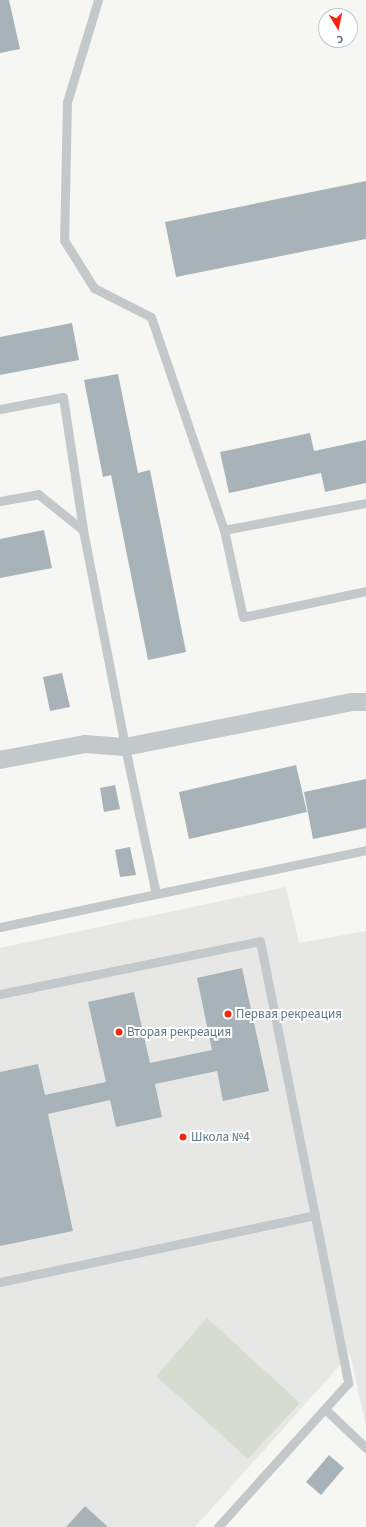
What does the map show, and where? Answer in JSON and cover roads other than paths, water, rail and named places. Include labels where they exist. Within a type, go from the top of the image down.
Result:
[{"type":"street","points":[[0,760],[86,744],[125,747],[353,702],[366,702]]},
{"type":"lane","points":[[98,0],[67,102],[64,240],[94,288],[151,317],[224,530],[244,617],[366,591]]},
{"type":"lane","points":[[0,409],[63,397],[83,530],[125,747],[156,894]]},
{"type":"lane","points":[[0,501],[38,494],[83,530]]},
{"type":"lane","points":[[224,530],[366,503]]},
{"type":"lane","points":[[0,927],[366,850]]},
{"type":"lane","points":[[0,994],[260,941],[348,1383],[218,1527]]},
{"type":"lane","points":[[0,1282],[315,1215]]},
{"type":"lane","points":[[325,1409],[366,1448]]},
{"type":"place","name":"Первая рекреация","points":[[228,1014]]},
{"type":"place","name":"Вторая рекреация","points":[[119,1032]]},
{"type":"place","name":"Школа №4","points":[[183,1137]]}]
